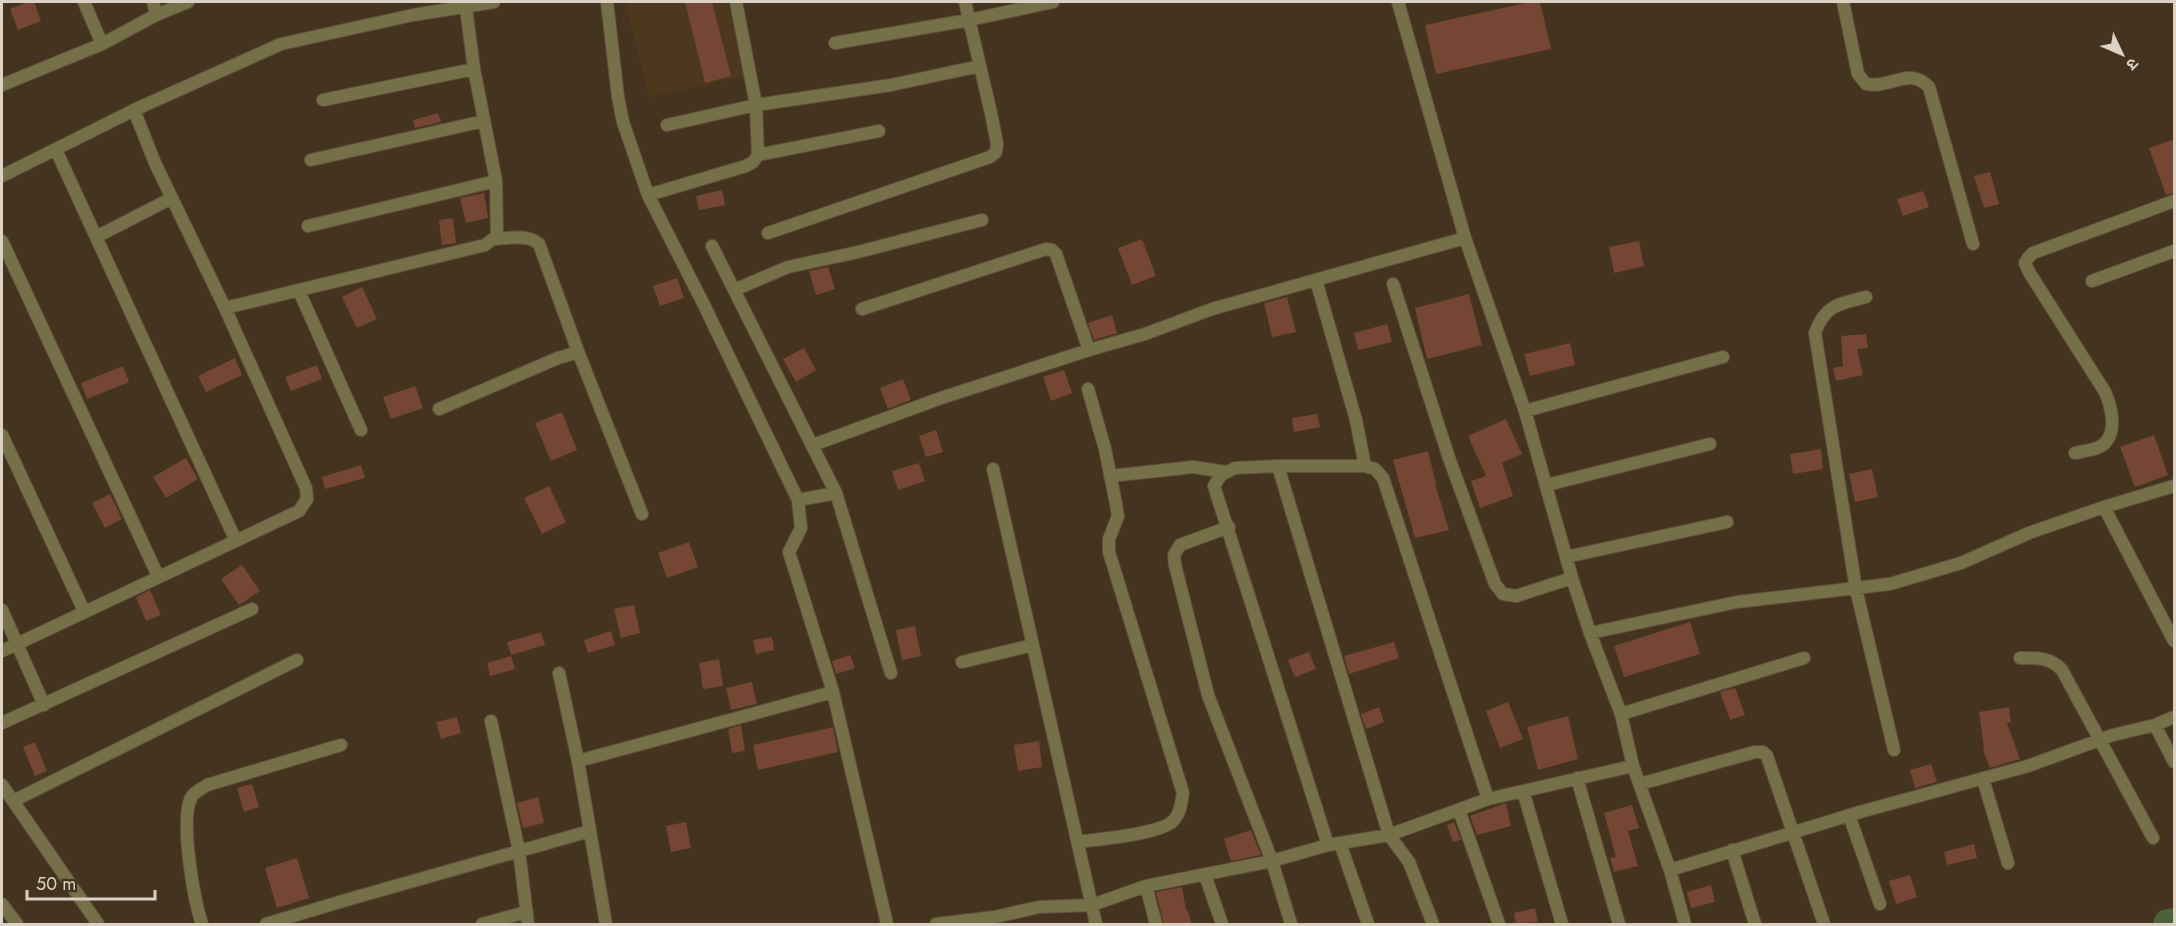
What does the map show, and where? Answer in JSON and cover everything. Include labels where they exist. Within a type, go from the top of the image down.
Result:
[{"type":"street","points":[[84,2],[102,44]]},
{"type":"street","points":[[153,2],[156,15]]},
{"type":"street","points":[[2,85],[102,44],[156,15],[188,2]]},
{"type":"street","points":[[2,176],[134,110],[281,45],[412,15],[494,2]]},
{"type":"street","points":[[607,2],[623,122],[648,195],[798,500],[801,528],[789,552],[834,692],[887,924]]},
{"type":"street","points":[[648,195],[746,166],[758,155],[756,105],[736,2]]},
{"type":"street","points":[[768,233],[990,157],[996,152],[997,144],[965,2]]},
{"type":"street","points":[[835,43],[969,20],[1053,2]]},
{"type":"street","points":[[1398,2],[1466,238],[1525,411],[1572,578],[1621,714],[1633,766],[1670,870],[1685,924]]},
{"type":"street","points":[[1843,2],[1858,74],[1866,84],[1875,86],[1913,77],[1922,79],[1929,87],[1973,244]]},
{"type":"street","points":[[225,308],[485,245],[494,239],[498,232],[496,181],[474,69],[466,8]]},
{"type":"street","points":[[666,125],[756,105],[891,85],[980,66]]},
{"type":"street","points":[[323,100],[474,69]]},
{"type":"street","points":[[2,651],[299,511],[307,499],[306,488],[225,308],[155,163],[134,110]]},
{"type":"street","points":[[311,160],[484,121]]},
{"type":"street","points":[[758,155],[879,131]]},
{"type":"street","points":[[56,150],[236,541]]},
{"type":"street","points":[[308,226],[496,181]]},
{"type":"street","points":[[96,237],[172,198]]},
{"type":"street","points":[[2075,453],[2104,444],[2109,436],[2112,422],[2110,406],[2105,392],[2025,263],[2033,253],[2175,201]]},
{"type":"street","points":[[734,290],[788,267],[854,253],[982,219]]},
{"type":"street","points":[[494,239],[524,238],[533,239],[539,244],[579,354],[642,514]]},
{"type":"street","points":[[813,445],[941,398],[1145,334],[1212,309],[1466,238]]},
{"type":"street","points":[[2,241],[158,576]]},
{"type":"street","points":[[712,246],[836,493],[891,673]]},
{"type":"street","points":[[861,309],[1046,249],[1052,250],[1056,254],[1089,350]]},
{"type":"street","points":[[2092,281],[2175,251]]},
{"type":"street","points":[[1316,280],[1356,420],[1365,466]]},
{"type":"street","points":[[1393,284],[1449,458],[1496,585],[1503,594],[1516,596],[1572,578]]},
{"type":"street","points":[[299,291],[361,430]]},
{"type":"street","points":[[1866,297],[1834,305],[1821,318],[1815,333],[1856,589],[1894,750]]},
{"type":"street","points":[[439,409],[558,358],[579,354]]},
{"type":"street","points":[[1525,411],[1723,357]]},
{"type":"street","points":[[1078,842],[1158,830],[1173,822],[1181,809],[1182,793],[1109,552],[1109,538],[1118,516],[1088,390]]},
{"type":"street","points":[[2,435],[84,611]]},
{"type":"street","points":[[1547,485],[1710,444]]},
{"type":"street","points":[[1278,466],[1389,835],[1409,862],[1433,924]]},
{"type":"street","points":[[1368,924],[1334,844],[1214,486],[1221,475],[1235,468],[1365,466],[1375,469],[1383,478],[1488,799]]},
{"type":"street","points":[[1110,476],[1193,467],[1226,472]]},
{"type":"street","points":[[993,469],[1096,924]]},
{"type":"street","points":[[1590,633],[1737,602],[1890,584],[1961,563],[2029,533],[2175,486]]},
{"type":"street","points":[[798,500],[836,493]]},
{"type":"street","points":[[2104,507],[2175,641]]},
{"type":"street","points":[[1566,557],[1727,522]]},
{"type":"street","points":[[1228,527],[1180,545],[1174,555],[1175,565],[1208,695],[1272,861],[1291,924]]},
{"type":"street","points":[[2,723],[252,609]]},
{"type":"street","points":[[2,610],[44,705]]},
{"type":"street","points":[[962,662],[1033,645]]},
{"type":"street","points":[[1621,714],[1804,658]]},
{"type":"street","points":[[2020,658],[2043,658],[2055,662],[2062,670],[2153,838]]},
{"type":"street","points":[[13,801],[297,660]]},
{"type":"street","points":[[560,673],[578,761],[606,924]]},
{"type":"street","points":[[578,761],[834,692]]},
{"type":"street","points":[[1670,870],[1849,815],[2028,766],[2175,717]]},
{"type":"street","points":[[482,924],[528,918],[519,851],[491,721]]},
{"type":"street","points":[[2155,724],[2175,762]]},
{"type":"street","points":[[202,924],[190,873],[186,815],[192,796],[207,785],[341,746]]},
{"type":"street","points":[[1640,784],[1762,752],[1767,756],[1824,924]]},
{"type":"street","points":[[936,924],[996,921],[1039,907],[1092,905],[1146,886],[1272,861],[1334,844],[1389,835],[1488,799],[1633,766]]},
{"type":"street","points":[[1577,778],[1619,924]]},
{"type":"street","points":[[1983,779],[2007,863]]},
{"type":"street","points":[[2,785],[98,924]]},
{"type":"street","points":[[1523,791],[1562,924]]},
{"type":"street","points":[[1459,810],[1499,924]]},
{"type":"street","points":[[1849,815],[1880,904]]},
{"type":"street","points":[[266,924],[353,897],[590,831]]},
{"type":"street","points":[[1732,850],[1755,924]]},
{"type":"street","points":[[1205,875],[1222,924]]},
{"type":"street","points":[[1146,886],[1156,924]]},
{"type":"street","points":[[2,904],[17,924]]},
{"type":"shaded area","points":[[625,2],[728,2],[745,76],[649,97]]},
{"type":"building","points":[[34,2],[41,21],[18,30],[10,9]]},
{"type":"building","points":[[685,2],[712,2],[731,76],[705,83]]},
{"type":"building","points":[[1540,2],[1551,49],[1436,74],[1425,25]]},
{"type":"building","points":[[438,113],[441,122],[415,128],[413,120]]},
{"type":"building","points":[[2175,139],[2175,193],[2166,195],[2149,148]]},
{"type":"building","points":[[1990,172],[1999,204],[1984,208],[1974,176]]},
{"type":"building","points":[[722,190],[725,205],[699,210],[696,196]]},
{"type":"building","points":[[1923,191],[1929,207],[1903,216],[1897,199]]},
{"type":"building","points":[[484,193],[488,218],[466,223],[460,198]]},
{"type":"building","points":[[453,218],[456,243],[442,245],[439,220]]},
{"type":"building","points":[[1142,239],[1156,276],[1132,285],[1118,248]]},
{"type":"building","points":[[1639,241],[1644,266],[1614,273],[1609,247]]},
{"type":"building","points":[[828,267],[835,289],[816,295],[809,271]]},
{"type":"building","points":[[677,278],[684,298],[660,306],[653,286]]},
{"type":"building","points":[[362,287],[377,319],[357,328],[342,297]]},
{"type":"building","points":[[1469,294],[1482,345],[1427,359],[1415,308]]},
{"type":"building","points":[[1287,297],[1296,332],[1272,337],[1264,303]]},
{"type":"building","points":[[1112,315],[1117,333],[1094,340],[1088,323]]},
{"type":"building","points":[[1387,324],[1392,342],[1358,350],[1354,333]]},
{"type":"building","points":[[1866,334],[1868,348],[1857,349],[1863,375],[1836,381],[1833,368],[1843,366],[1841,336]]},
{"type":"building","points":[[1570,343],[1575,365],[1530,376],[1524,354]]},
{"type":"building","points":[[804,348],[816,370],[796,382],[783,359]]},
{"type":"building","points":[[235,358],[242,375],[206,392],[198,376]]},
{"type":"building","points":[[317,365],[322,379],[291,391],[285,377]]},
{"type":"building","points":[[123,366],[129,382],[87,399],[81,383]]},
{"type":"building","points":[[1064,370],[1072,393],[1051,401],[1043,377]]},
{"type":"building","points":[[903,379],[911,400],[888,409],[880,388]]},
{"type":"building","points":[[415,386],[423,408],[391,419],[383,397]]},
{"type":"building","points":[[562,412],[577,450],[551,461],[535,423]]},
{"type":"building","points":[[1317,414],[1320,427],[1294,432],[1292,418]]},
{"type":"building","points":[[1506,419],[1522,454],[1502,463],[1513,496],[1480,508],[1471,481],[1486,476],[1468,436]]},
{"type":"building","points":[[936,430],[943,452],[926,457],[919,436]]},
{"type":"building","points":[[2154,435],[2168,475],[2135,487],[2120,447]]},
{"type":"building","points":[[1821,449],[1823,469],[1793,474],[1790,454]]},
{"type":"building","points":[[1428,451],[1449,530],[1415,538],[1393,460]]},
{"type":"building","points":[[186,458],[198,479],[166,498],[153,477]]},
{"type":"building","points":[[919,463],[925,481],[898,490],[892,471]]},
{"type":"building","points":[[361,465],[365,478],[325,489],[322,477]]},
{"type":"building","points":[[1872,469],[1878,497],[1855,502],[1849,474]]},
{"type":"building","points":[[549,486],[566,522],[542,534],[524,498]]},
{"type":"building","points":[[110,494],[122,519],[105,528],[92,503]]},
{"type":"building","points":[[689,542],[698,567],[667,578],[658,553]]},
{"type":"building","points":[[242,565],[260,591],[239,605],[221,579]]},
{"type":"building","points":[[150,590],[161,615],[146,621],[136,597]]},
{"type":"building","points":[[634,605],[640,633],[621,638],[614,609]]},
{"type":"building","points":[[1690,622],[1700,654],[1624,677],[1614,646]]},
{"type":"building","points":[[915,626],[921,656],[902,660],[896,630]]},
{"type":"building","points":[[611,631],[615,645],[588,653],[584,640]]},
{"type":"building","points":[[541,632],[545,645],[511,655],[507,642]]},
{"type":"building","points":[[772,637],[774,650],[756,654],[753,640]]},
{"type":"building","points":[[1394,642],[1399,658],[1349,674],[1344,656]]},
{"type":"building","points":[[1309,652],[1316,669],[1295,677],[1288,660]]},
{"type":"building","points":[[850,655],[855,668],[836,674],[832,661]]},
{"type":"building","points":[[511,656],[515,669],[490,676],[487,663]]},
{"type":"building","points":[[719,659],[723,686],[703,689],[699,663]]},
{"type":"building","points":[[752,682],[757,704],[731,710],[726,688]]},
{"type":"building","points":[[1735,688],[1745,715],[1730,720],[1720,692]]},
{"type":"building","points":[[1508,702],[1523,739],[1500,748],[1486,711]]},
{"type":"building","points":[[1379,707],[1384,722],[1366,729],[1361,714]]},
{"type":"building","points":[[2009,707],[2011,722],[2007,723],[2020,759],[1990,768],[1983,750],[1979,712]]},
{"type":"building","points":[[1568,716],[1578,759],[1538,770],[1527,727]]},
{"type":"building","points":[[457,717],[461,733],[441,739],[436,722]]},
{"type":"building","points":[[741,725],[745,751],[732,753],[728,729]]},
{"type":"building","points":[[833,727],[838,752],[758,770],[753,745]]},
{"type":"building","points":[[1039,741],[1042,767],[1018,771],[1014,745]]},
{"type":"building","points":[[35,742],[47,771],[35,776],[23,747]]},
{"type":"building","points":[[1931,764],[1937,782],[1915,788],[1910,770]]},
{"type":"building","points":[[252,784],[259,807],[244,812],[237,788]]},
{"type":"building","points":[[538,797],[544,823],[523,828],[517,803]]},
{"type":"building","points":[[1506,803],[1511,826],[1477,835],[1470,816]]},
{"type":"building","points":[[1632,805],[1639,828],[1628,831],[1638,866],[1614,872],[1610,858],[1616,857],[1604,813]]},
{"type":"building","points":[[686,822],[691,848],[671,852],[666,826]]},
{"type":"building","points":[[1454,822],[1461,840],[1453,842],[1447,825]]},
{"type":"building","points":[[1251,830],[1261,855],[1231,861],[1224,839]]},
{"type":"building","points":[[1974,844],[1977,858],[1947,865],[1944,852]]},
{"type":"building","points":[[297,858],[309,898],[277,908],[265,868]]},
{"type":"building","points":[[1910,875],[1917,897],[1896,904],[1889,881]]},
{"type":"building","points":[[1711,885],[1715,902],[1691,908],[1687,892]]},
{"type":"building","points":[[1182,887],[1186,910],[1192,924],[1164,924],[1156,892]]},
{"type":"building","points":[[1535,908],[1538,922],[1516,924],[1514,913]]},
{"type":"waterway","points":[[2168,924],[2174,923]]}]
